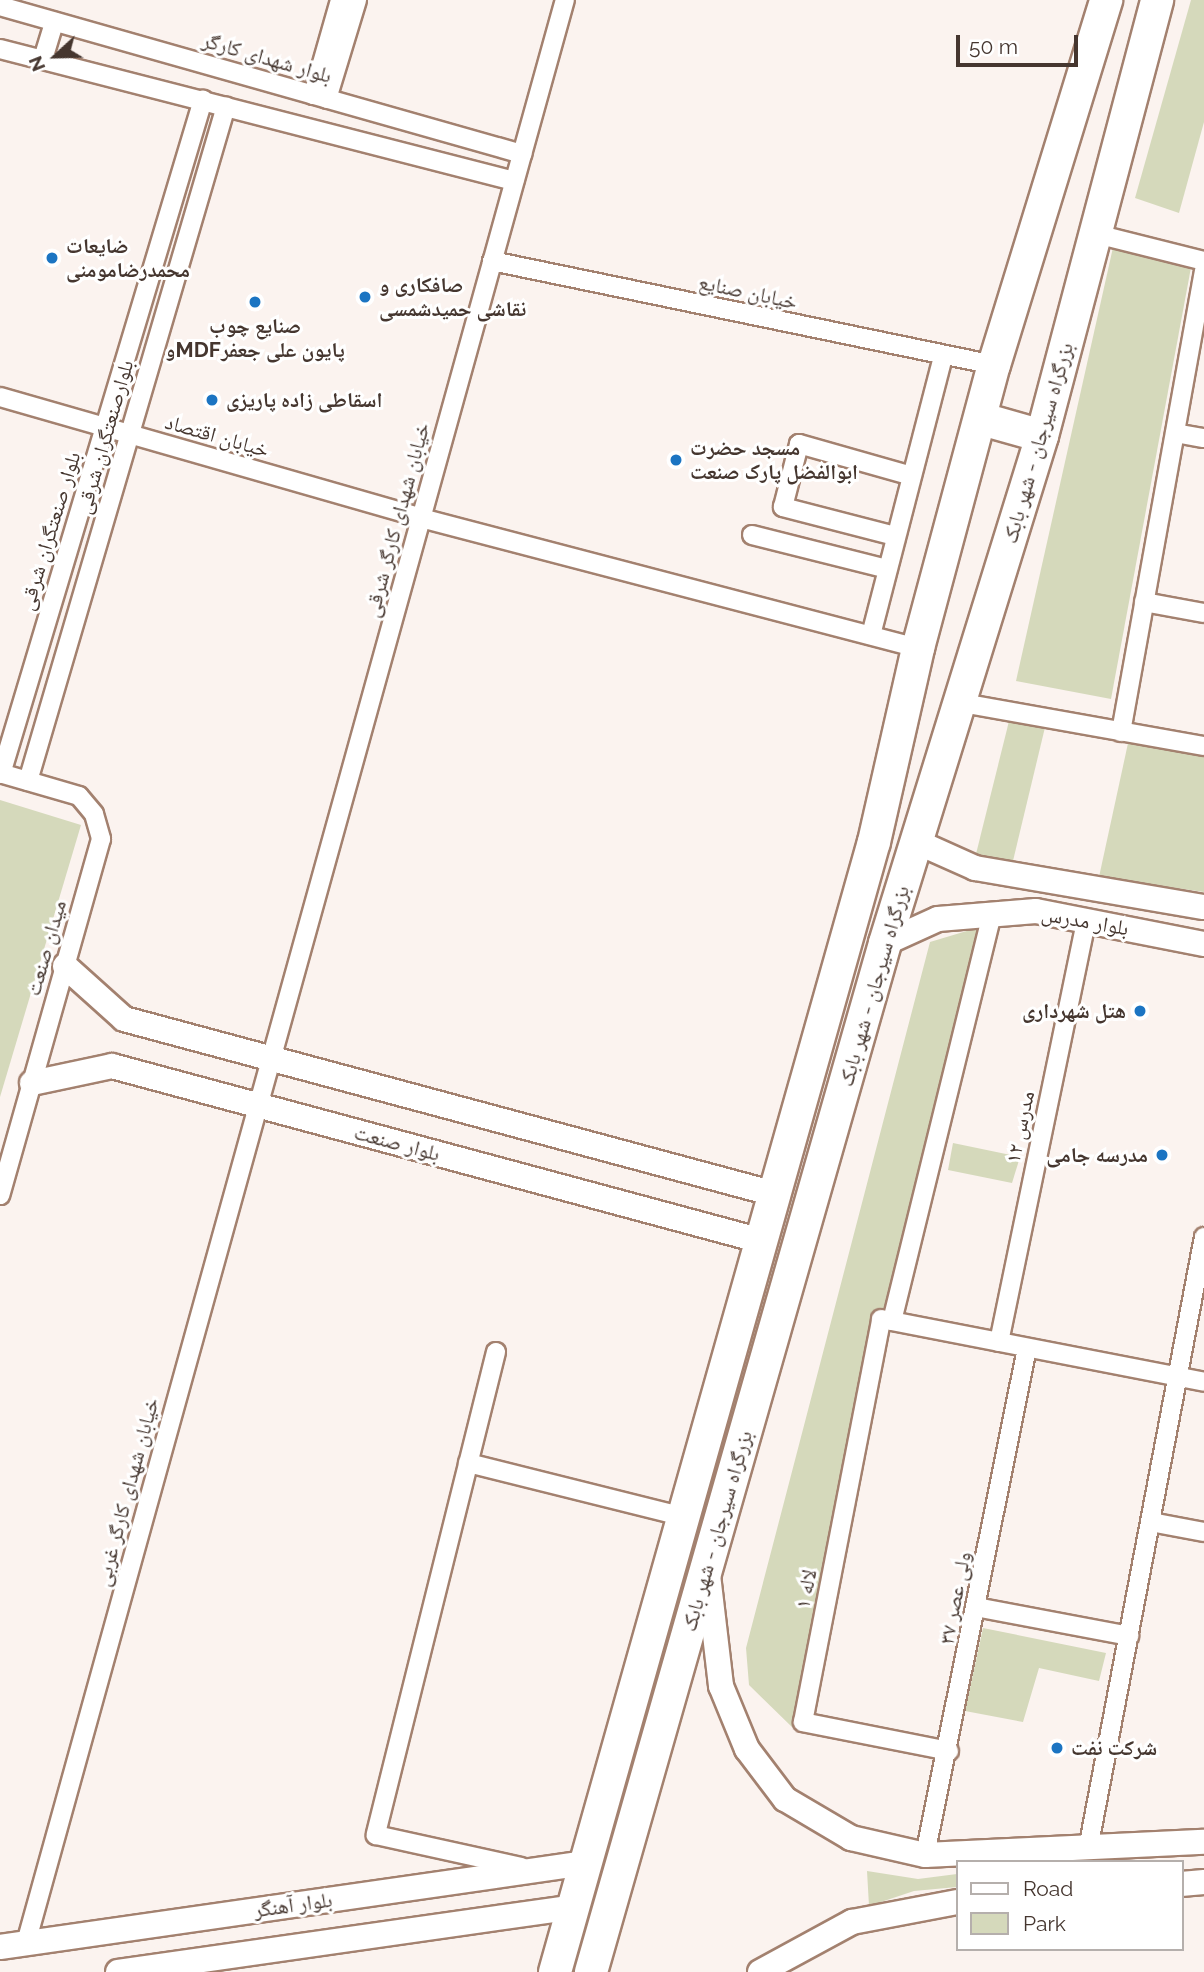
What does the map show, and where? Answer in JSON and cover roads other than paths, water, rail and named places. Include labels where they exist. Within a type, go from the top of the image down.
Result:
[{"type":"highway","name":"بزرگراه سیرجان - شهر بابک","points":[[555,1972],[874,842],[918,648],[982,419],[994,365],[1106,0]]},
{"type":"highway","name":"بزرگراه سیرجان - شهر بابک","points":[[591,1972],[885,943],[962,703],[1042,436],[1157,0]]},
{"type":"highway","points":[[982,419],[1042,436]]},
{"type":"street","points":[[320,97],[340,0]]},
{"type":"street","points":[[320,97],[357,0]]},
{"type":"street","name":"خیابان شهدای کارگر شرقی","points":[[272,1056],[565,0]]},
{"type":"street","name":"بلوار شهدای کارگر","points":[[0,6],[522,154]]},
{"type":"street","points":[[43,60],[54,22]]},
{"type":"street","points":[[0,49],[514,181]]},
{"type":"street","name":"بلوار صنعتگران شرقی","points":[[1,774],[203,100]]},
{"type":"street","name":"بلوارصنعتگران شرقی","points":[[28,781],[226,106]]},
{"type":"street","points":[[1096,234],[1204,261]]},
{"type":"street","name":"خیابان صنایع","points":[[492,261],[943,357],[994,365]]},
{"type":"street","points":[[1121,732],[1204,270]]},
{"type":"street","points":[[871,635],[943,357]]},
{"type":"street","name":"خیابان اقتصاد","points":[[0,397],[421,519],[918,648]]},
{"type":"street","points":[[1175,433],[1204,438]]},
{"type":"street","points":[[895,537],[783,507],[799,444],[912,476]]},
{"type":"street","points":[[752,535],[887,569]]},
{"type":"street","points":[[1144,602],[1204,613]]},
{"type":"street","points":[[22,702],[49,710]]},
{"type":"street","points":[[962,703],[1204,746]]},
{"type":"street","name":"میدان صنعت","points":[[0,1195],[101,839],[94,814],[79,796],[1,774]]},
{"type":"street","name":"بلوار مدرس","points":[[917,842],[975,868],[1204,907]]},
{"type":"street","points":[[1036,911],[1036,896],[1043,880]]},
{"type":"street","name":"بلوار مدرس","points":[[885,943],[939,919],[1036,911],[1204,944]]},
{"type":"street","points":[[992,915],[887,1320],[1204,1382]]},
{"type":"street","name":"مدرس ۱۲","points":[[999,1342],[1086,921]]},
{"type":"street","points":[[65,966],[124,1019],[272,1056],[775,1195]]},
{"type":"street","name":"خیابان شهدای کارگر غربی","points":[[26,1943],[272,1056]]},
{"type":"street","name":"بلوار صنعت","points":[[32,1083],[112,1066],[762,1241]]},
{"type":"street","points":[[1088,1849],[1204,1237]]},
{"type":"street","name":"لاله ۱","points":[[887,1320],[803,1722],[948,1751]]},
{"type":"street","name":"ولی عصر ۳۷","points":[[925,1855],[1027,1348]]},
{"type":"street","points":[[496,1352],[376,1835],[535,1870]]},
{"type":"street","points":[[468,1463],[684,1517]]},
{"type":"street","points":[[1151,1522],[1204,1532]]},
{"type":"street","points":[[707,1567],[721,1686],[747,1749],[785,1799],[851,1839],[925,1855],[989,1858],[1204,1842]]},
{"type":"street","points":[[976,1607],[1129,1636]]},
{"type":"street","name":"بلوار آهنگر","points":[[0,1947],[586,1863]]},
{"type":"street","points":[[1183,1884],[1204,1882]]},
{"type":"street","points":[[760,1972],[852,1922],[956,1902]]},
{"type":"street","name":"بلوار آهنگر","points":[[118,1972],[574,1907]]},
{"type":"place","name":"ضایعات محمدرضامومنی","points":[[52,258]]},
{"type":"place","name":"صافکاری و نقاشی حمیدشمسی","points":[[365,297]]},
{"type":"place","name":"صنایع چوب وMDFپایون علی جعفر","points":[[255,302]]},
{"type":"place","name":"اسقاطی زاده پاریزی","points":[[212,400]]},
{"type":"place","name":"مسجد حضرت ابوالفضل پارک صنعت","points":[[676,460]]},
{"type":"place","name":"هتل شهرداری","points":[[1140,1011]]},
{"type":"place","name":"مدرسه جامی","points":[[1162,1155]]},
{"type":"place","name":"شرکت نفت","points":[[1057,1748]]}]
